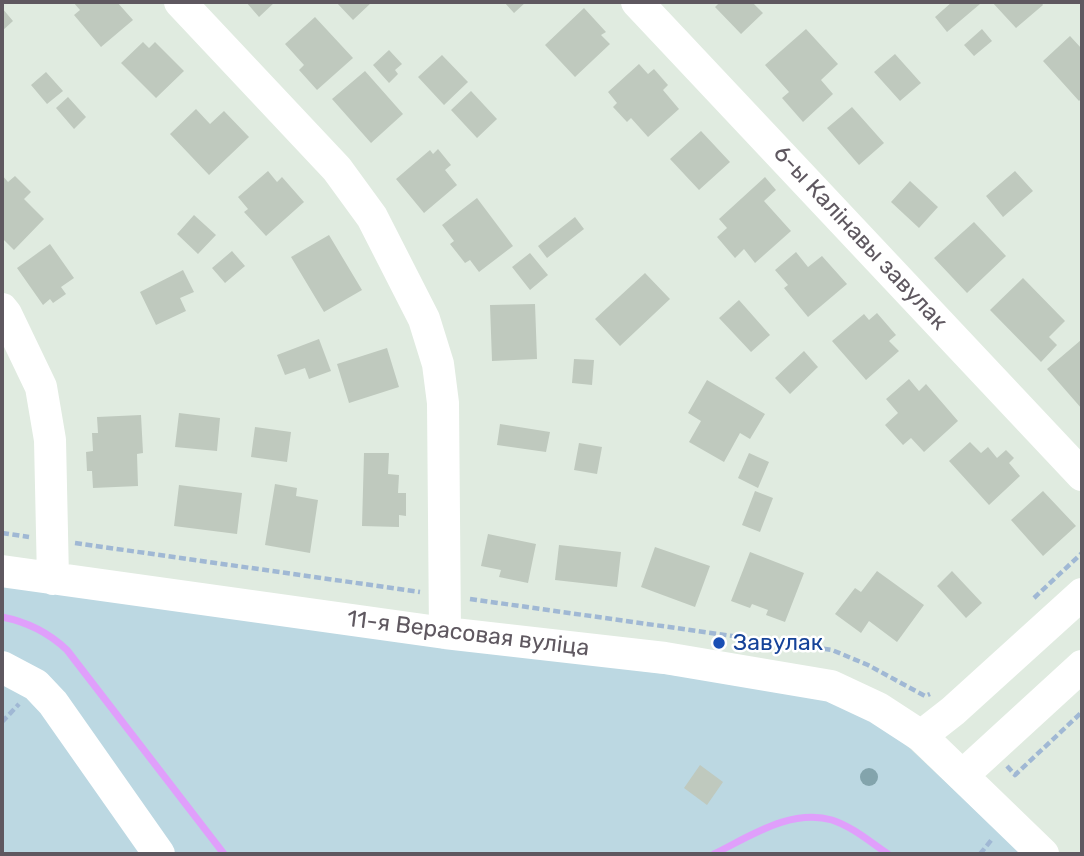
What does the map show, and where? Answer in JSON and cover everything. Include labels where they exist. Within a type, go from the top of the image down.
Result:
[{"type":"street","points":[[180,2],[337,169],[372,217],[424,319],[439,364],[443,403],[445,633]]},
{"type":"street","name":"6-ы Калінавы завулак","points":[[637,2],[1082,475]]},
{"type":"street","points":[[2,309],[41,387],[50,440],[53,579]]},
{"type":"street","name":"11-я Верасовая вуліца","points":[[2,571],[445,633],[664,658],[831,686],[878,708],[921,736],[1043,854]]},
{"type":"street","points":[[921,736],[953,711],[1082,594]]},
{"type":"street","points":[[963,775],[1082,666]]},
{"type":"street","points":[[2,667],[36,685],[53,703],[159,854]]},
{"type":"shaded area","points":[[2,586],[808,693],[872,721],[900,739],[1022,854],[2,854]]},
{"type":"building","points":[[73,2],[117,2],[133,20],[101,47],[74,15],[80,10]]},
{"type":"building","points":[[246,2],[275,2],[259,17]]},
{"type":"building","points":[[336,2],[372,2],[353,20]]},
{"type":"building","points":[[504,2],[526,2],[514,13]]},
{"type":"building","points":[[720,2],[752,2],[763,13],[741,34],[715,7]]},
{"type":"building","points":[[952,2],[980,4],[947,32],[935,17]]},
{"type":"building","points":[[992,2],[1041,2],[1043,5],[1016,28]]},
{"type":"building","points":[[2,8],[13,21],[2,31]]},
{"type":"building","points":[[584,8],[606,32],[601,35],[610,44],[575,77],[545,45]]},
{"type":"building","points":[[315,17],[353,58],[317,90],[299,70],[304,65],[285,44]]},
{"type":"building","points":[[806,29],[838,64],[821,80],[833,94],[803,122],[782,98],[789,92],[765,65]]},
{"type":"building","points":[[982,29],[992,41],[974,56],[964,45]]},
{"type":"building","points":[[1070,36],[1082,49],[1082,98],[1079,101],[1043,61]]},
{"type":"building","points":[[143,42],[149,48],[155,42],[184,71],[156,98],[121,63]]},
{"type":"building","points":[[389,50],[402,64],[395,70],[398,74],[389,83],[373,65]]},
{"type":"building","points":[[895,54],[921,83],[900,101],[874,72]]},
{"type":"building","points":[[442,55],[468,82],[444,105],[418,77]]},
{"type":"building","points":[[639,64],[648,74],[654,69],[668,85],[663,90],[679,109],[648,137],[631,118],[627,122],[613,107],[617,103],[608,92]]},
{"type":"building","points":[[365,71],[403,114],[371,143],[332,99]]},
{"type":"building","points":[[46,72],[63,91],[47,104],[31,85]]},
{"type":"building","points":[[471,91],[497,119],[477,138],[451,110]]},
{"type":"building","points":[[68,97],[86,117],[74,129],[56,108]]},
{"type":"building","points":[[852,107],[884,143],[859,165],[827,128]]},
{"type":"building","points":[[196,109],[210,124],[224,111],[249,137],[209,175],[170,134]]},
{"type":"building","points":[[701,131],[730,162],[699,190],[670,159]]},
{"type":"building","points":[[438,149],[451,165],[445,170],[457,185],[424,213],[396,179],[430,150],[433,154]]},
{"type":"building","points":[[268,171],[277,182],[282,177],[304,202],[266,236],[244,212],[248,209],[238,197]]},
{"type":"building","points":[[1015,171],[1033,191],[1003,217],[986,196]]},
{"type":"building","points":[[2,175],[8,182],[15,176],[31,192],[24,199],[44,219],[14,250],[2,238]]},
{"type":"building","points":[[765,177],[776,190],[764,201],[791,231],[755,263],[744,249],[735,258],[717,237],[727,228],[719,219]]},
{"type":"building","points":[[910,181],[938,207],[919,228],[891,202]]},
{"type":"building","points":[[477,198],[513,246],[479,272],[470,260],[465,263],[450,244],[454,241],[442,225]]},
{"type":"building","points":[[194,215],[216,235],[198,254],[177,234]]},
{"type":"building","points":[[575,217],[584,229],[547,258],[538,246]]},
{"type":"building","points":[[974,222],[1006,256],[967,293],[934,258]]},
{"type":"building","points":[[329,235],[362,290],[324,312],[291,257]]},
{"type":"building","points":[[50,244],[74,278],[61,287],[66,294],[53,303],[50,299],[43,305],[17,268]]},
{"type":"building","points":[[232,251],[245,266],[225,283],[212,268]]},
{"type":"building","points":[[796,252],[808,267],[822,256],[847,284],[808,317],[784,288],[788,285],[775,270]]},
{"type":"building","points":[[530,253],[548,275],[530,290],[512,267]]},
{"type":"building","points":[[183,270],[194,292],[180,298],[186,311],[156,325],[140,292]]},
{"type":"building","points":[[645,273],[670,299],[620,346],[595,319]]},
{"type":"building","points":[[1023,278],[1065,321],[1049,337],[1057,345],[1041,362],[990,310]]},
{"type":"building","points":[[739,300],[770,335],[751,352],[719,318]]},
{"type":"building","points":[[535,304],[537,359],[492,361],[490,305]]},
{"type":"building","points":[[877,313],[896,335],[889,341],[899,351],[866,380],[832,341],[864,314],[869,320]]},
{"type":"building","points":[[319,339],[331,371],[309,379],[305,368],[285,375],[277,355]]},
{"type":"building","points":[[1082,341],[1082,409],[1047,369]]},
{"type":"building","points":[[387,348],[399,387],[349,403],[337,364]]},
{"type":"building","points":[[804,351],[818,367],[790,394],[775,378]]},
{"type":"building","points":[[574,359],[594,360],[592,385],[572,383]]},
{"type":"building","points":[[909,379],[919,391],[926,384],[958,421],[924,452],[911,438],[903,445],[885,425],[898,413],[886,399]]},
{"type":"building","points":[[707,380],[765,414],[750,439],[740,433],[724,462],[689,442],[701,421],[688,413]]},
{"type":"building","points":[[179,413],[220,418],[217,451],[175,447]]},
{"type":"building","points":[[141,415],[143,453],[137,454],[138,486],[93,488],[92,471],[87,471],[86,452],[93,451],[92,433],[98,433],[97,417]]},
{"type":"building","points":[[500,424],[550,432],[546,452],[497,445]]},
{"type":"building","points":[[255,427],[291,432],[287,462],[251,457]]},
{"type":"building","points":[[970,442],[981,453],[988,447],[997,458],[1006,450],[1014,458],[1009,463],[1020,476],[989,505],[949,461]]},
{"type":"building","points":[[579,443],[602,447],[597,474],[574,470]]},
{"type":"building","points":[[364,453],[389,453],[388,474],[399,475],[398,493],[406,493],[406,516],[399,515],[399,527],[362,526]]},
{"type":"building","points":[[749,453],[769,462],[758,488],[738,478]]},
{"type":"building","points":[[275,484],[297,488],[296,496],[318,500],[310,553],[265,545]]},
{"type":"building","points":[[179,485],[242,493],[237,534],[174,526]]},
{"type":"building","points":[[755,491],[773,498],[760,532],[742,525]]},
{"type":"building","points":[[1043,491],[1076,526],[1043,556],[1011,520]]},
{"type":"building","points":[[488,534],[536,544],[528,583],[499,577],[501,570],[481,566]]},
{"type":"building","points":[[559,545],[621,552],[617,587],[555,580]]},
{"type":"building","points":[[655,547],[710,566],[695,607],[641,587]]},
{"type":"building","points":[[750,552],[804,573],[785,622],[766,615],[768,610],[752,604],[750,608],[731,601]]},
{"type":"building","points":[[877,571],[924,605],[897,642],[869,621],[861,633],[835,614],[855,588],[861,592]]},
{"type":"building","points":[[952,571],[982,603],[966,618],[937,586]]},
{"type":"building","points":[[700,765],[723,782],[707,805],[684,788]]},
{"type":"waterway","points":[[2,617],[37,629],[67,650],[224,854]]},
{"type":"waterway","points":[[714,854],[771,826],[817,817],[847,827],[888,854]]},
{"type":"place","name":"Завулак","points":[[719,643]]}]
